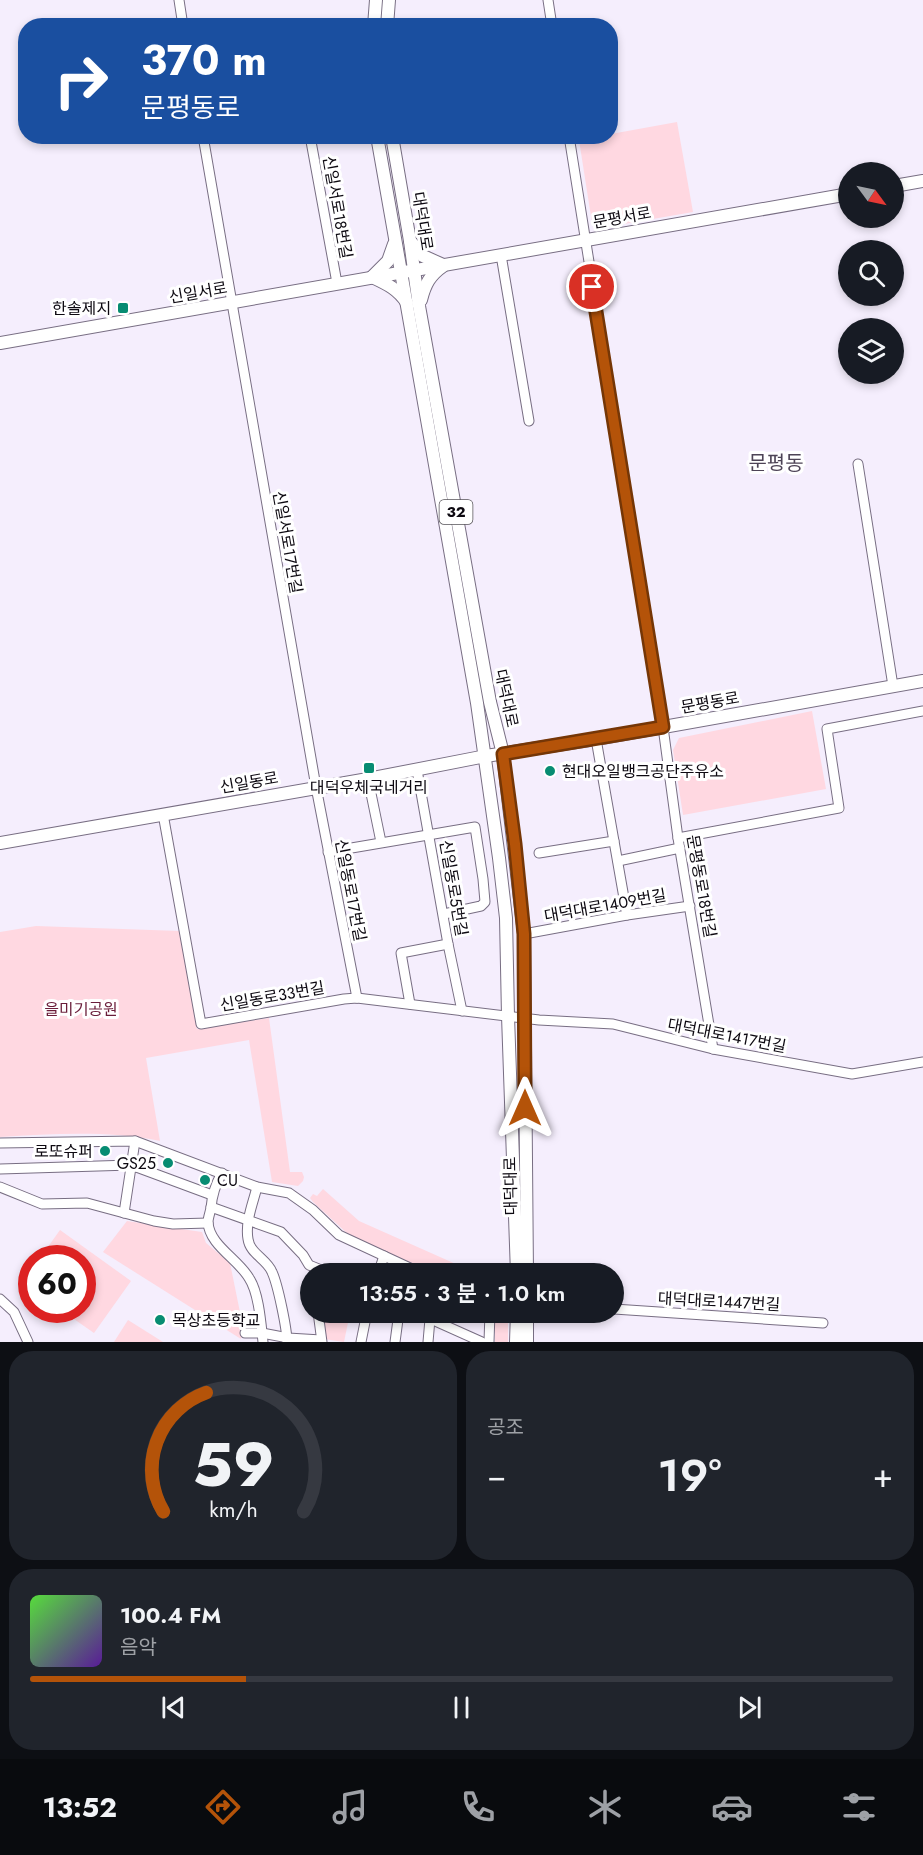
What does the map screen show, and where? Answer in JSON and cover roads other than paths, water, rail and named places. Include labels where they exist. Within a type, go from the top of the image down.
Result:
[{"type":"main road","points":[[375,18],[376,0]]},
{"type":"main road","points":[[387,18],[388,0]]},
{"type":"main road","name":"대덕대로","points":[[378,144],[395,243],[401,272],[414,306],[489,702],[503,754],[515,844],[524,934],[527,1263]]},
{"type":"main road","name":"대덕대로","points":[[393,144],[414,270],[414,306],[486,756],[506,918],[517,1263]]},
{"type":"main road","points":[[904,184],[923,181]]},
{"type":"main road","name":"문평서로","points":[[401,272],[838,196]]},
{"type":"main road","points":[[395,243],[388,261],[372,277],[392,287],[414,306],[432,274],[444,265],[423,256],[410,241]]},
{"type":"main road","name":"신일서로","points":[[0,343],[401,272]]},
{"type":"main road","name":"문평동로","points":[[503,754],[923,681]]},
{"type":"main road","name":"신일동로","points":[[0,843],[503,754]]},
{"type":"main road","points":[[516,1342],[517,1323]]},
{"type":"main road","points":[[527,1323],[527,1342]]},
{"type":"street","points":[[179,0],[182,18]]},
{"type":"street","points":[[548,0],[551,18]]},
{"type":"street","points":[[204,144],[231,303]]},
{"type":"street","name":"신일서로18번길","points":[[311,144],[337,283]]},
{"type":"street","name":"문평동로18번길","points":[[570,144],[713,1049]]},
{"type":"street","points":[[501,255],[529,421]]},
{"type":"street","name":"신일서로17번길","points":[[231,303],[316,787]]},
{"type":"street","points":[[858,464],[894,686]]},
{"type":"street","points":[[618,861],[679,843],[839,808],[827,729],[923,711]]},
{"type":"street","points":[[596,739],[627,915]]},
{"type":"street","name":"신일동로5번길","points":[[417,770],[462,1011]]},
{"type":"street","points":[[368,779],[381,842]]},
{"type":"street","name":"신일동로17번길","points":[[316,787],[357,998]]},
{"type":"street","name":"신일동로33번길","points":[[163,814],[201,1023],[357,998],[524,1018]]},
{"type":"street","points":[[328,852],[475,827],[484,902],[481,906],[444,914]]},
{"type":"street","points":[[538,853],[614,841]]},
{"type":"street","name":"대덕대로1409번길","points":[[524,934],[690,906]]},
{"type":"street","points":[[410,1004],[401,953],[448,944]]},
{"type":"street","name":"대덕대로1417번길","points":[[524,1018],[613,1024],[713,1049],[852,1074],[923,1062]]},
{"type":"street","points":[[0,1143],[135,1141],[257,1187],[289,1193],[313,1210],[339,1235],[398,1263]]},
{"type":"street","points":[[124,1213],[135,1141]]},
{"type":"street","points":[[0,1169],[131,1165],[212,1195]]},
{"type":"street","points":[[222,1173],[212,1195],[208,1223],[213,1238],[250,1279],[255,1289],[262,1337]]},
{"type":"street","points":[[0,1187],[42,1204],[87,1203],[162,1223],[208,1223]]},
{"type":"street","points":[[257,1187],[249,1219],[248,1242],[272,1270],[287,1340]]},
{"type":"street","points":[[211,1207],[281,1232],[303,1255],[307,1263]]},
{"type":"street","points":[[382,1263],[384,1257]]},
{"type":"street","points":[[0,1299],[14,1312],[28,1342]]},
{"type":"street","name":"대덕대로1447번길","points":[[624,1310],[823,1323]]},
{"type":"street","points":[[245,1333],[287,1340],[322,1341],[320,1323]]},
{"type":"street","points":[[361,1342],[365,1323]]},
{"type":"street","points":[[395,1342],[398,1323]]},
{"type":"street","points":[[428,1342],[430,1323]]},
{"type":"street","points":[[437,1323],[462,1338],[482,1342]]},
{"type":"street","points":[[489,1342],[490,1323]]},
{"type":"place","name":"한솔제지","points":[[123,308]]},
{"type":"place","name":"대덕우체국네거리","points":[[369,768]]},
{"type":"place","name":"현대오일뱅크공단주유소","points":[[550,771]]},
{"type":"place","name":"로또슈퍼","points":[[105,1151]]},
{"type":"place","name":"GS25","points":[[168,1163]]},
{"type":"place","name":"CU","points":[[205,1180]]},
{"type":"place","name":"목상초등학교","points":[[160,1320]]},
{"type":"district","name":"문평동","points":[[776,463]]},
{"type":"park label","name":"을미기공원","points":[[81,1009]]}]
